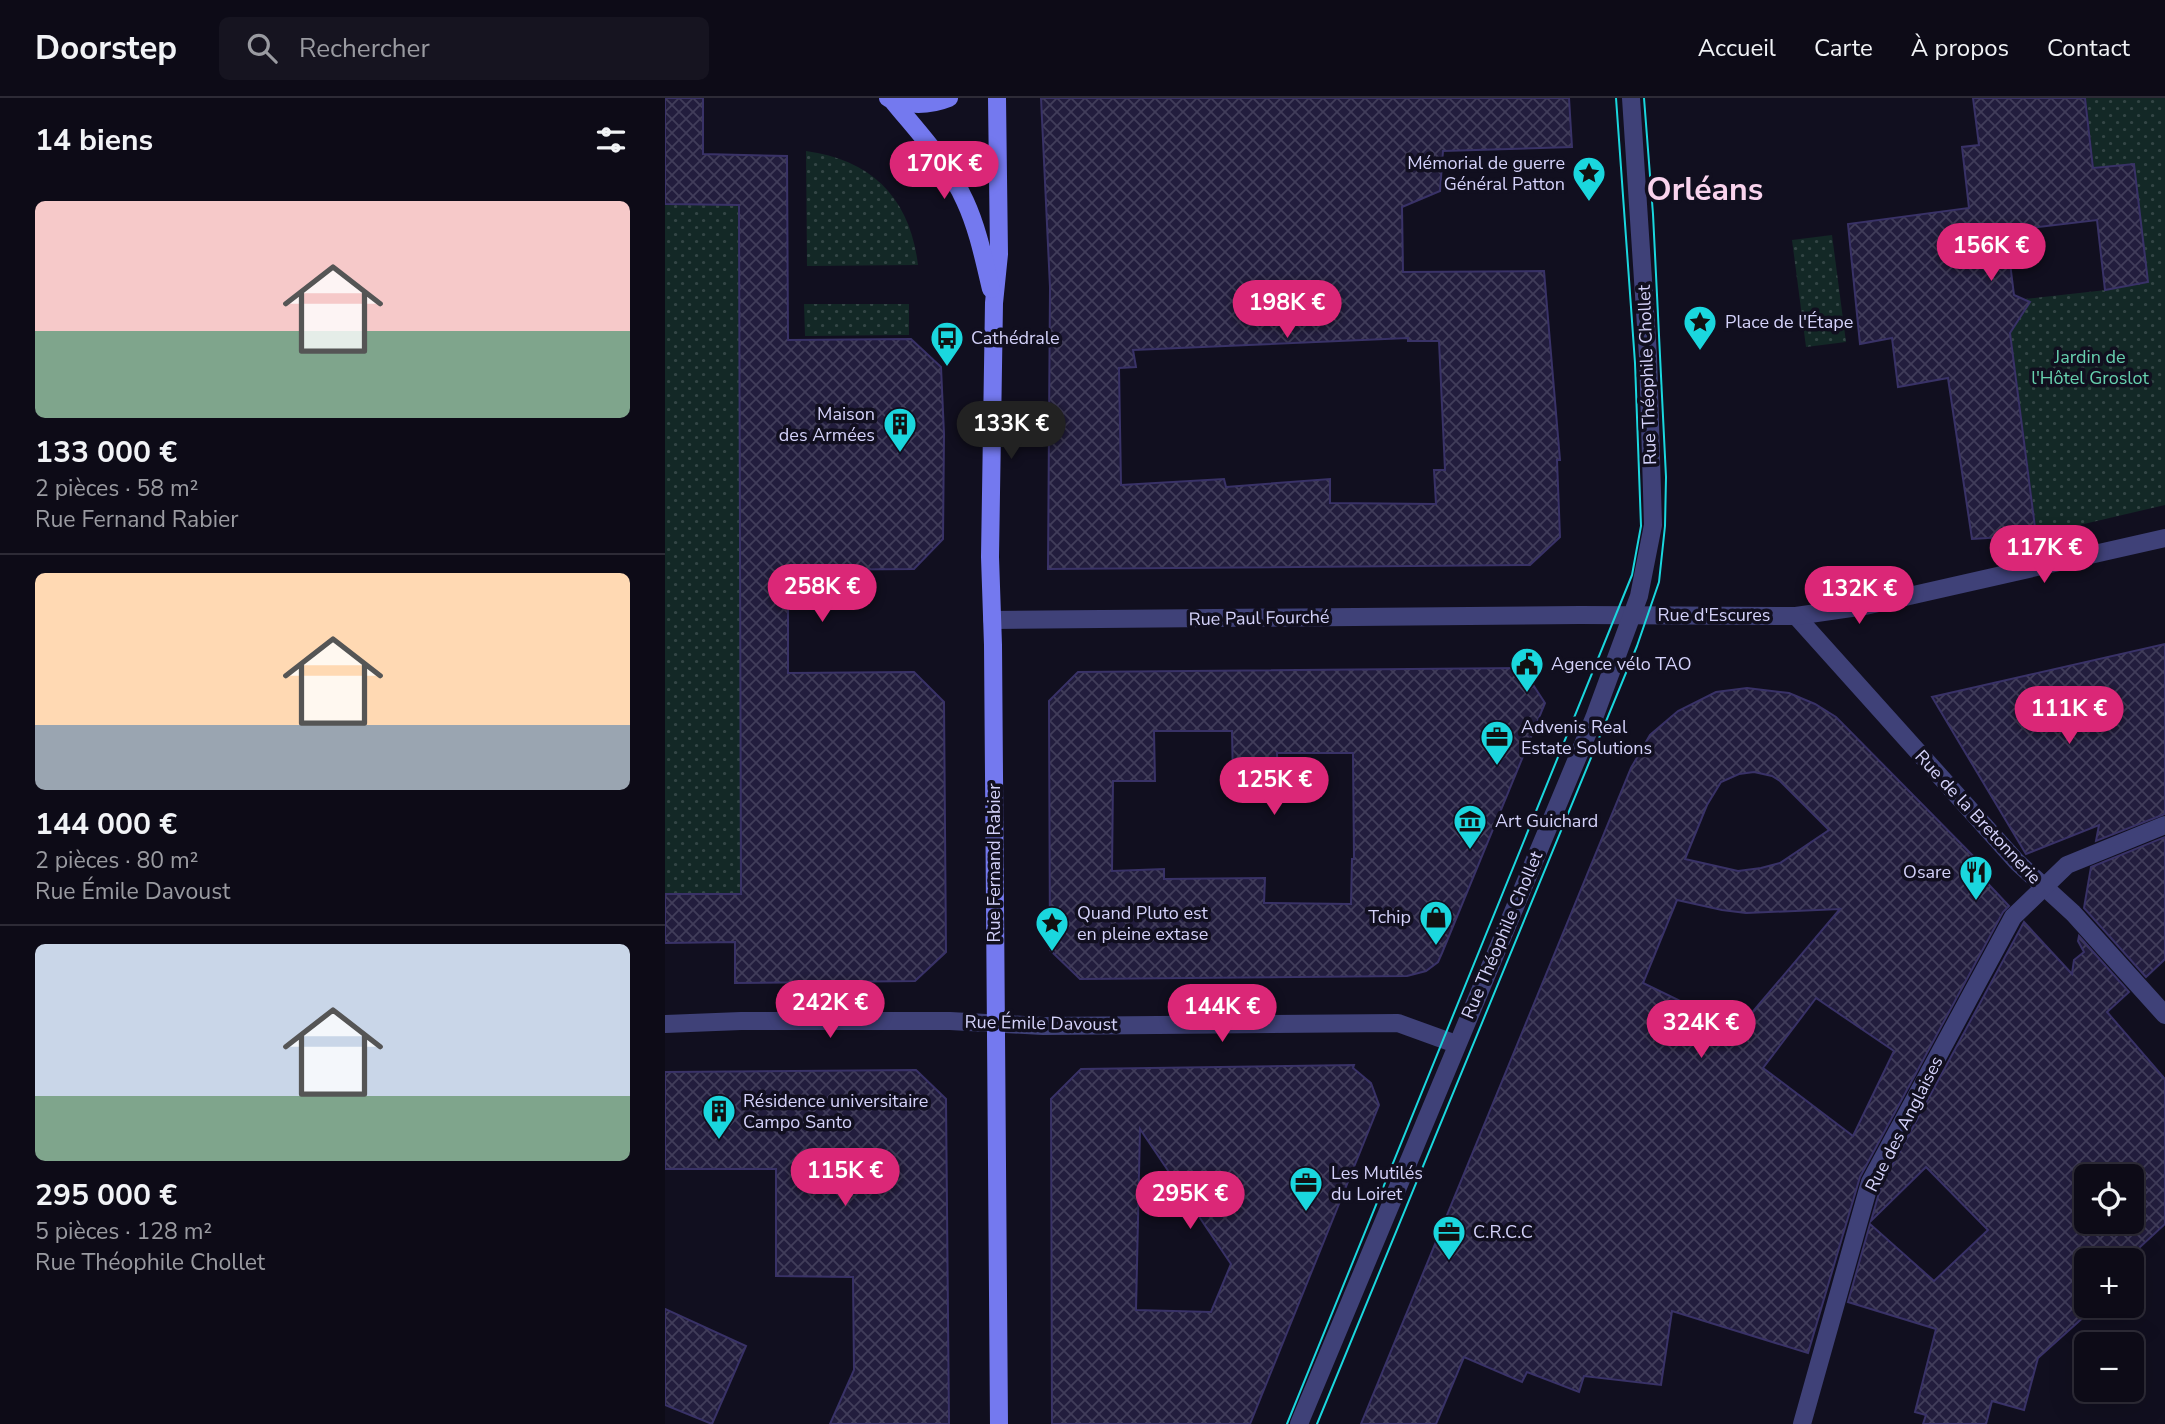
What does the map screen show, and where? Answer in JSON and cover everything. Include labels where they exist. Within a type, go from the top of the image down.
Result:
[{"type":"street","points":[[890,99],[915,105],[939,103],[949,98]]},
{"type":"street","name":"Rue Fernand Rabier","points":[[997,98],[999,254],[994,303],[990,557],[999,1424]]},
{"type":"street","name":"Rue Théophile Chollet","points":[[1299,1424],[1594,718],[1639,596],[1653,525],[1648,356],[1631,98]]},
{"type":"street","name":"Rue Fernand Rabier","points":[[890,99],[936,153],[965,201],[983,255],[994,303]]},
{"type":"street","name":"Rue d'Escures","points":[[1632,615],[1796,616],[1889,601],[2165,538]]},
{"type":"street","name":"Rue Paul Fourché","points":[[992,620],[1632,615]]},
{"type":"street","name":"Rue de la Bretonnerie","points":[[1796,616],[2017,862],[2073,913],[2165,1015]]},
{"type":"street","name":"Rue des Anglaises","points":[[1802,1424],[1870,1182],[2013,917],[2067,864],[2165,825]]},
{"type":"street","name":"Rue Émile Davoust","points":[[665,1024],[741,1021],[994,1022],[1043,1026],[1398,1023],[1456,1044]]},
{"type":"green space","name":"Jardin de l'Hôtel Groslot","points":[[2086,98],[2165,98],[2165,505],[2037,535],[2009,320],[2020,317],[2026,309],[2025,299],[2106,290],[2148,281],[2134,164],[2094,168]]},
{"type":"green space","points":[[806,151],[851,163],[884,187],[897,202],[907,221],[918,265],[807,266]]},
{"type":"green space","points":[[738,186],[740,895],[665,894],[665,204],[703,204]]},
{"type":"green space","points":[[1832,235],[1846,342],[1806,347],[1792,240]]},
{"type":"green space","points":[[804,304],[909,304],[909,335],[805,336]]},
{"type":"building","points":[[665,98],[703,98],[703,154],[787,156],[788,340],[911,339],[941,367],[944,434],[943,539],[914,569],[788,570],[788,673],[914,672],[944,702],[946,952],[915,981],[735,983],[735,942],[665,943],[665,894],[741,894],[739,205],[665,204]]},
{"type":"building","points":[[1041,98],[1569,98],[1572,147],[1443,151],[1440,191],[1402,207],[1403,272],[1544,271],[1560,460],[1557,460],[1560,537],[1530,565],[1048,569],[1050,287]],"holes":[[[1408,338],[1408,341],[1439,341],[1445,470],[1434,470],[1436,504],[1330,503],[1330,479],[1226,487],[1224,479],[1121,485],[1119,368],[1136,367],[1133,350]]]},
{"type":"building","points":[[1973,98],[2085,98],[2093,168],[2134,164],[2148,282],[2105,290],[2097,220],[2006,231],[2014,295],[2030,302],[2010,333],[2036,535],[1972,539],[1948,378],[1898,387],[1892,338],[1860,344],[1848,224],[1969,208],[1962,147],[1979,145]]},
{"type":"building","points":[[2165,644],[2165,814],[2096,841],[2099,825],[2026,854],[1932,697]]},
{"type":"building","points":[[1522,668],[1545,703],[1442,953],[1438,962],[1426,971],[1407,976],[1080,979],[1050,950],[1049,701],[1078,672]],"holes":[[[1154,731],[1232,731],[1233,783],[1278,783],[1277,753],[1353,753],[1354,859],[1351,904],[1264,903],[1265,878],[1164,879],[1164,869],[1112,871],[1113,781],[1155,781]]]},
{"type":"building","points":[[1747,688],[1789,693],[1836,717],[1986,869],[1978,873],[2009,906],[2003,912],[1860,1177],[1808,1353],[1672,1311],[1661,1385],[1584,1376],[1579,1392],[1527,1372],[1522,1382],[1464,1357],[1436,1424],[1361,1424],[1631,768],[1650,735],[1678,711],[1716,692]],"holes":[[[1754,772],[1772,776],[1780,781],[1829,830],[1780,863],[1761,868],[1738,871],[1685,859],[1707,805],[1721,782],[1739,774]],[[1677,900],[1746,913],[1840,909],[1738,1029],[1643,983]],[[1816,998],[1894,1051],[1853,1136],[1763,1068]]]},
{"type":"building","points":[[2165,837],[2165,959],[2146,977],[2084,908],[2091,867]]},
{"type":"building","points":[[2024,922],[2072,974],[2074,960],[2084,952],[2078,941],[2079,936],[2129,992],[2107,1012],[2165,1079],[2165,1224],[2139,1248],[2074,1248],[2074,1318],[2083,1318],[2038,1358],[2024,1410],[1992,1401],[1986,1424],[1923,1424],[1926,1415],[1915,1412],[1936,1329],[1848,1302],[1870,1224],[1934,1281],[1988,1230],[1926,1167],[1871,1221],[1881,1186]]},
{"type":"building","points":[[1354,1065],[1353,1068],[1371,1083],[1379,1105],[1250,1424],[1052,1424],[1051,1099],[1081,1069]],"holes":[[[1140,1129],[1231,1264],[1211,1312],[1136,1310]]]},
{"type":"building","points":[[916,1070],[946,1099],[949,1424],[830,1424],[854,1370],[853,1277],[776,1276],[776,1169],[665,1169],[665,1072]]},
{"type":"building","points":[[665,1309],[746,1346],[712,1424],[665,1405]]},
{"type":"tram line","points":[[1287,1424],[1632,575],[1641,526],[1635,363],[1616,98]]},
{"type":"tram line","points":[[1317,1424],[1637,646],[1659,582],[1665,526],[1666,477],[1653,214],[1644,98]]},
{"type":"place","name":"Mémorial de guerre Général Patton","points":[[1589,203]]},
{"type":"place","name":"Place de l'Étape","points":[[1700,352]]},
{"type":"place","name":"Cathédrale","points":[[947,368]]},
{"type":"place","name":"Maison des Armées","points":[[900,454]]},
{"type":"place","name":"Agence vélo TAO","points":[[1527,694]]},
{"type":"place","name":"Advenis Real Estate Solutions","points":[[1497,767]]},
{"type":"place","name":"Art Guichard","points":[[1470,851]]},
{"type":"place","name":"Osare","points":[[1976,902]]},
{"type":"place","name":"Tchip","points":[[1436,947]]},
{"type":"place","name":"Quand Pluto est en pleine extase","points":[[1052,953]]},
{"type":"place","name":"Résidence universitaire Campo Santo","points":[[719,1141]]},
{"type":"place","name":"Les Mutilés du Loiret","points":[[1306,1213]]},
{"type":"place","name":"C.R.C.C","points":[[1449,1262]]},
{"type":"district","name":"Orléans","points":[[1705,189]]}]
